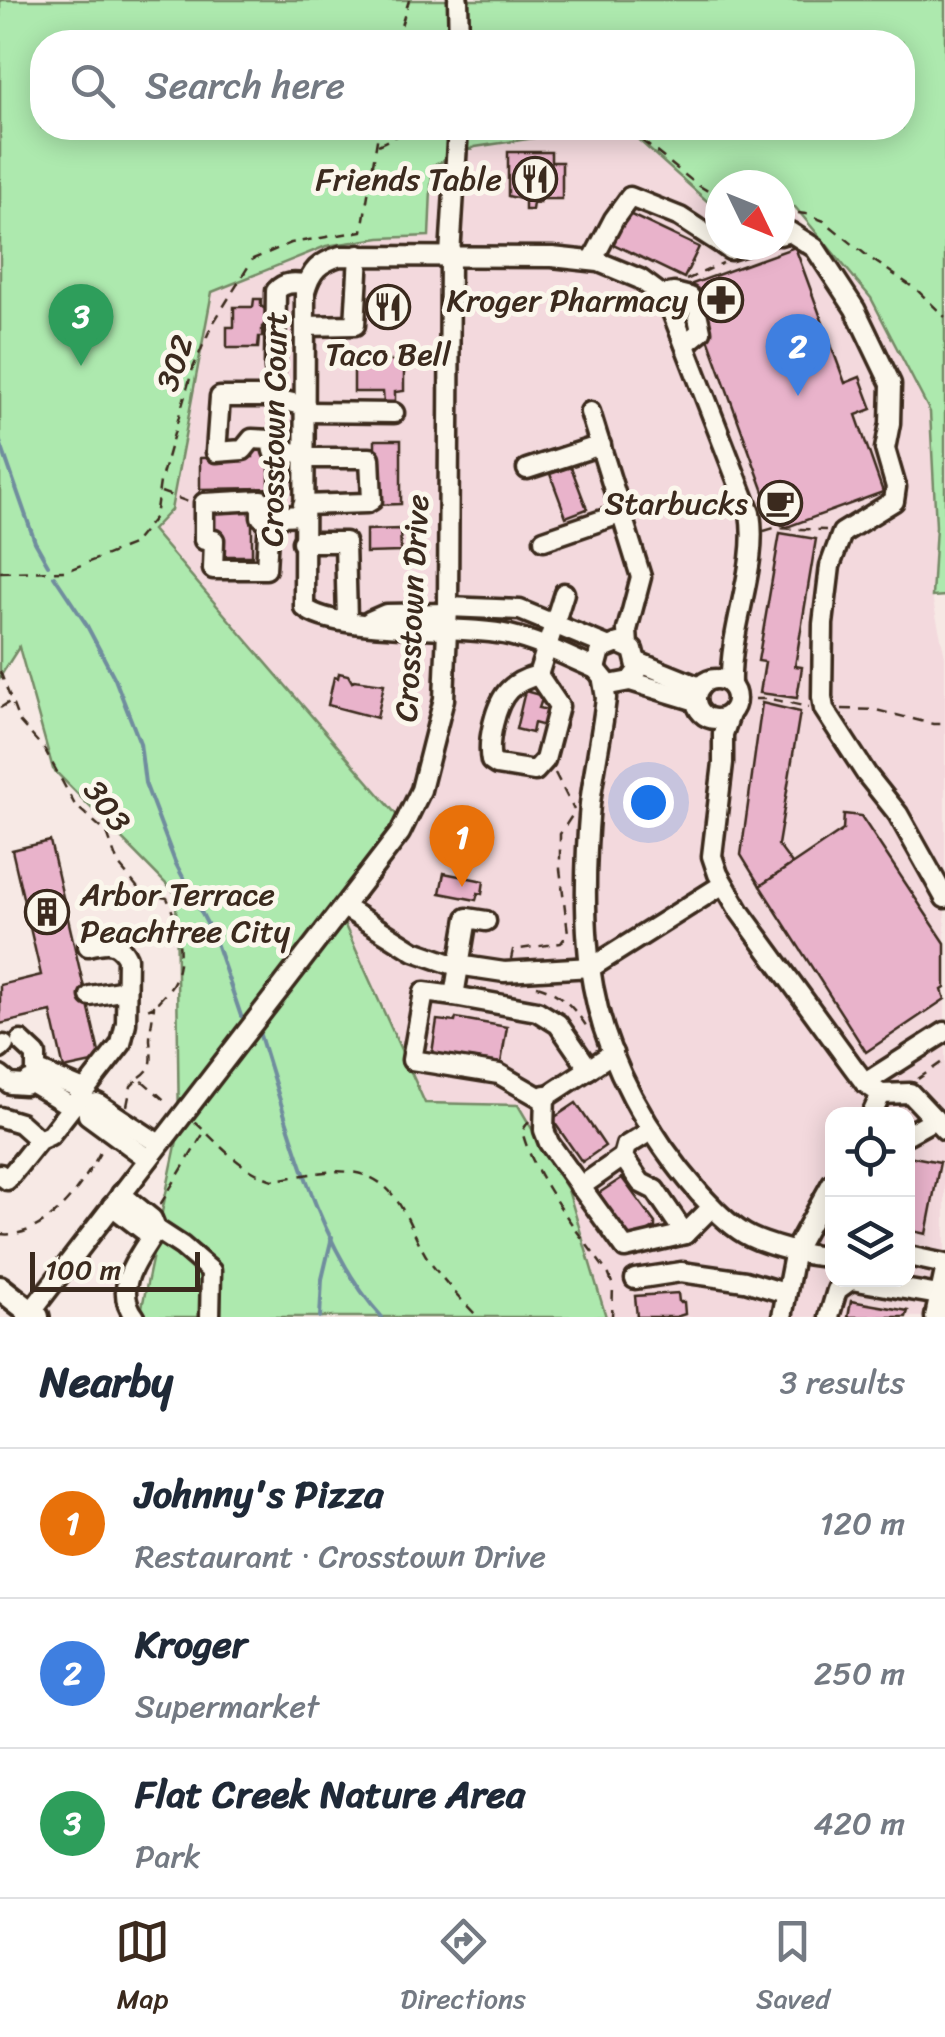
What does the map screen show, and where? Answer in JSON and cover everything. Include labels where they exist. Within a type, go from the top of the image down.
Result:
[{"type":"main road","points":[[0,1288],[31,1315]]},
{"type":"street","points":[[458,0],[459,30]]},
{"type":"street","name":"Crosstown Drive","points":[[31,1315],[400,833],[421,790],[444,699],[450,255],[457,140]]},
{"type":"street","points":[[592,261],[630,197],[705,230]]},
{"type":"street","points":[[795,235],[815,248],[854,309],[890,384],[885,449],[896,487],[894,501],[842,533],[830,566],[823,624],[824,709],[866,775],[898,814],[945,898]]},
{"type":"street","name":"Crosstown Court","points":[[448,616],[401,628],[309,612],[304,607],[307,284],[320,263],[340,256],[450,255],[552,256],[592,261],[640,279],[662,296],[674,293],[690,297],[701,331],[685,344]]},
{"type":"street","points":[[306,326],[355,325],[359,256]]},
{"type":"street","points":[[275,369],[276,291],[290,283],[307,284]]},
{"type":"street","points":[[662,296],[667,299],[750,513],[753,534],[726,699],[712,856],[722,885],[874,1089],[873,1107]]},
{"type":"street","points":[[302,570],[212,569],[214,540],[204,540],[204,503],[261,500],[261,517],[269,517],[372,500],[370,458],[304,456],[273,451],[271,440],[252,439],[243,450],[216,452],[220,397],[267,397],[306,409],[394,414]]},
{"type":"street","points":[[590,412],[641,576],[610,683],[590,804],[588,906],[593,987],[610,1056],[674,1164],[712,1208],[746,1235],[825,1255]]},
{"type":"street","points":[[527,469],[601,445]]},
{"type":"street","points":[[544,540],[623,513]]},
{"type":"street","points":[[266,569],[269,517]]},
{"type":"street","points":[[302,542],[345,542],[356,621]]},
{"type":"street","points":[[538,674],[558,706],[546,760],[536,772],[497,765],[491,761],[488,748],[502,697],[511,687],[538,674],[554,636],[564,594]]},
{"type":"street","points":[[448,616],[520,610],[610,683],[726,699]]},
{"type":"street","points":[[448,616],[527,641],[554,636],[623,645],[698,694],[704,716],[726,699]]},
{"type":"street","points":[[610,683],[597,656],[623,645]]},
{"type":"street","points":[[344,906],[414,951],[460,965],[509,972],[592,967],[722,885]]},
{"type":"street","points":[[454,996],[468,918],[486,921]]},
{"type":"street","points":[[0,1174],[7,1180],[39,1140],[50,1135],[81,1100],[120,1044],[126,1012],[126,958],[122,948],[108,941],[88,946]]},
{"type":"street","points":[[90,996],[126,990]]},
{"type":"street","points":[[545,1102],[499,1074],[412,1060],[424,992],[536,1010],[558,1024],[589,1070]]},
{"type":"street","points":[[874,1089],[945,1032]]},
{"type":"street","points":[[0,1076],[10,1084],[25,1085],[32,1075],[36,1055],[8,1045]]},
{"type":"street","points":[[545,1102],[610,1056]]},
{"type":"street","points":[[32,1075],[81,1100],[97,1103],[118,1127],[154,1152]]},
{"type":"street","points":[[874,1089],[910,1093],[940,1124],[915,1132]]},
{"type":"street","points":[[545,1102],[544,1130],[549,1143],[625,1248],[685,1234],[712,1208]]},
{"type":"street","points":[[0,1117],[20,1123],[39,1140]]},
{"type":"street","points":[[580,1187],[623,1157],[626,1146],[652,1130]]},
{"type":"street","points":[[623,1157],[641,1183],[655,1190],[685,1234]]},
{"type":"street","points":[[782,1317],[795,1250],[825,1196]]},
{"type":"street","points":[[116,1200],[143,1230],[154,1224]]},
{"type":"street","points":[[134,1317],[125,1295],[127,1278],[154,1224]]},
{"type":"street","points":[[154,1224],[211,1272],[210,1317]]},
{"type":"street","points":[[915,1258],[945,1264]]},
{"type":"street","points":[[935,1317],[945,1271]]},
{"type":"street","points":[[635,1279],[681,1272],[745,1281],[785,1293]]},
{"type":"street","points":[[830,1317],[840,1287]]},
{"type":"street","points":[[905,1287],[942,1295]]},
{"type":"path","points":[[400,30],[409,0]]},
{"type":"path","points":[[376,145],[377,140]]},
{"type":"path","points":[[376,145],[387,140]]},
{"type":"path","points":[[641,140],[705,189]]},
{"type":"path","name":"302","points":[[0,572],[66,571],[132,545],[156,518],[159,491],[193,368],[212,325],[253,259],[291,243],[362,231],[376,145]]},
{"type":"path","points":[[795,213],[824,221],[917,290],[945,317]]},
{"type":"path","points":[[684,286],[687,278],[720,266],[724,260]]},
{"type":"path","points":[[159,491],[193,504],[204,503]]},
{"type":"path","points":[[774,528],[842,533]]},
{"type":"path","name":"303","points":[[0,671],[19,721],[45,750],[74,806],[107,833],[118,864],[143,894],[167,898],[176,918],[179,953],[175,979],[154,1006]]},
{"type":"path","points":[[726,699],[771,699],[824,709]]},
{"type":"path","points":[[0,708],[12,701]]},
{"type":"path","points":[[858,710],[945,724]]},
{"type":"path","points":[[509,972],[512,950],[562,942],[568,933],[560,834],[574,812],[546,760]]},
{"type":"path","points":[[535,986],[550,990],[572,1006],[610,1056]]},
{"type":"path","points":[[126,1012],[142,1012],[154,1006]]},
{"type":"path","points":[[0,1234],[27,1232],[46,1220],[91,1171],[118,1127],[131,1086],[149,1071],[153,1060],[150,1039],[154,1006]]},
{"type":"path","points":[[910,1093],[917,1080],[945,1060]]},
{"type":"path","points":[[139,1078],[168,1103]]},
{"type":"path","points":[[545,1102],[524,1125],[524,1140],[548,1186],[608,1274],[613,1286],[612,1317]]},
{"type":"path","points":[[195,1122],[234,1160],[273,1180],[349,1172],[370,1176],[385,1186],[398,1199],[430,1262],[478,1317]]},
{"type":"path","points":[[154,1224],[205,1131]]},
{"type":"shaded area","points":[[387,140],[655,140],[762,165],[752,170],[705,170],[705,260],[795,260],[795,214],[871,298],[941,433],[932,597],[945,656],[945,1317],[606,1317],[425,1103],[343,921],[118,490],[191,279]]},
{"type":"green space","points":[[0,0],[945,0],[945,596],[932,597],[936,526],[930,412],[871,298],[795,207],[795,170],[705,170],[705,199],[639,140],[915,140],[915,30],[30,30],[30,140],[521,140],[475,147],[432,166],[429,236],[326,246],[212,292],[171,510],[152,530],[401,820],[343,921],[425,1103],[518,1105],[568,1190],[606,1317],[140,1317],[179,1131],[176,894],[53,769],[19,647],[0,677]]},
{"type":"building","name":"Friends Table","points":[[508,152],[551,152],[551,162],[562,162],[562,199],[540,199],[540,203],[533,203],[532,210],[525,210],[525,200],[508,196]]},
{"type":"building","points":[[627,213],[699,247],[684,278],[613,244]]},
{"type":"building","points":[[795,247],[845,383],[860,377],[872,409],[856,415],[883,492],[787,527],[775,522],[700,316],[693,319],[688,306],[697,303],[692,284],[759,260],[795,260]]},
{"type":"building","name":"Taco Bell","points":[[396,290],[396,324],[392,325],[381,324],[381,291]]},
{"type":"building","points":[[254,299],[261,299],[261,306],[269,312],[258,348],[227,348],[227,327],[234,327],[234,307],[253,307]]},
{"type":"building","points":[[354,361],[404,361],[404,391],[395,392],[395,403],[384,403],[383,392],[354,392]]},
{"type":"building","points":[[375,440],[401,440],[401,504],[375,505]]},
{"type":"building","points":[[253,445],[269,445],[269,488],[200,489],[200,458],[253,457]]},
{"type":"building","points":[[571,467],[587,509],[566,517],[550,474]]},
{"type":"building","points":[[214,511],[252,511],[252,556],[220,556],[220,534],[214,534]]},
{"type":"building","points":[[400,529],[401,552],[366,553],[366,530]]},
{"type":"building","points":[[780,533],[816,539],[795,666],[802,667],[797,698],[760,693],[765,662],[758,661]]},
{"type":"building","points":[[339,673],[348,675],[352,682],[384,684],[377,718],[328,705],[334,677],[338,678]]},
{"type":"building","points":[[525,691],[543,696],[539,708],[556,712],[552,728],[534,723],[532,733],[516,729]]},
{"type":"building","points":[[762,703],[800,712],[778,845],[792,864],[760,886],[741,855]]},
{"type":"building","points":[[844,814],[861,816],[945,943],[945,999],[866,1052],[760,886],[843,830]]},
{"type":"building","name":"Arbor Terrace Peachtree City","points":[[50,841],[101,1061],[64,1069],[51,1012],[0,1024],[0,985],[41,975],[12,850]]},
{"type":"building","points":[[444,873],[484,881],[482,894],[478,893],[476,900],[440,893]]},
{"type":"building","points":[[456,1018],[507,1027],[501,1063],[432,1053],[437,1020],[455,1022]]},
{"type":"building","points":[[576,1103],[605,1146],[582,1162],[552,1119]]},
{"type":"building","points":[[915,1157],[940,1162],[926,1234],[915,1232]]},
{"type":"building","points":[[622,1178],[655,1223],[655,1227],[632,1242],[599,1193]]},
{"type":"building","points":[[678,1293],[685,1314],[637,1317],[635,1296]]},
{"type":"building","points":[[851,1301],[908,1311],[906,1317],[848,1317]]},
{"type":"waterway","points":[[0,442],[35,542],[48,565]]},
{"type":"waterway","points":[[54,576],[86,624],[115,679],[140,743],[145,783],[175,862],[214,937],[241,1016]]},
{"type":"waterway","points":[[258,1029],[322,1219],[359,1288],[382,1317]]},
{"type":"waterway","points":[[320,1317],[322,1279],[332,1237]]},
{"type":"place","name":"Friends Table","points":[[535,179]]},
{"type":"place","name":"Kroger Pharmacy","points":[[721,300]]},
{"type":"place","name":"Taco Bell","points":[[388,307]]},
{"type":"place","name":"Flat Creek Nature Area","points":[[81,366]]},
{"type":"place","name":"Kroger","points":[[798,396]]},
{"type":"place","name":"Starbucks","points":[[780,503]]},
{"type":"place","name":"Johnny's Pizza","points":[[462,887]]},
{"type":"place","name":"Arbor Terrace Peachtree City","points":[[47,912]]}]
